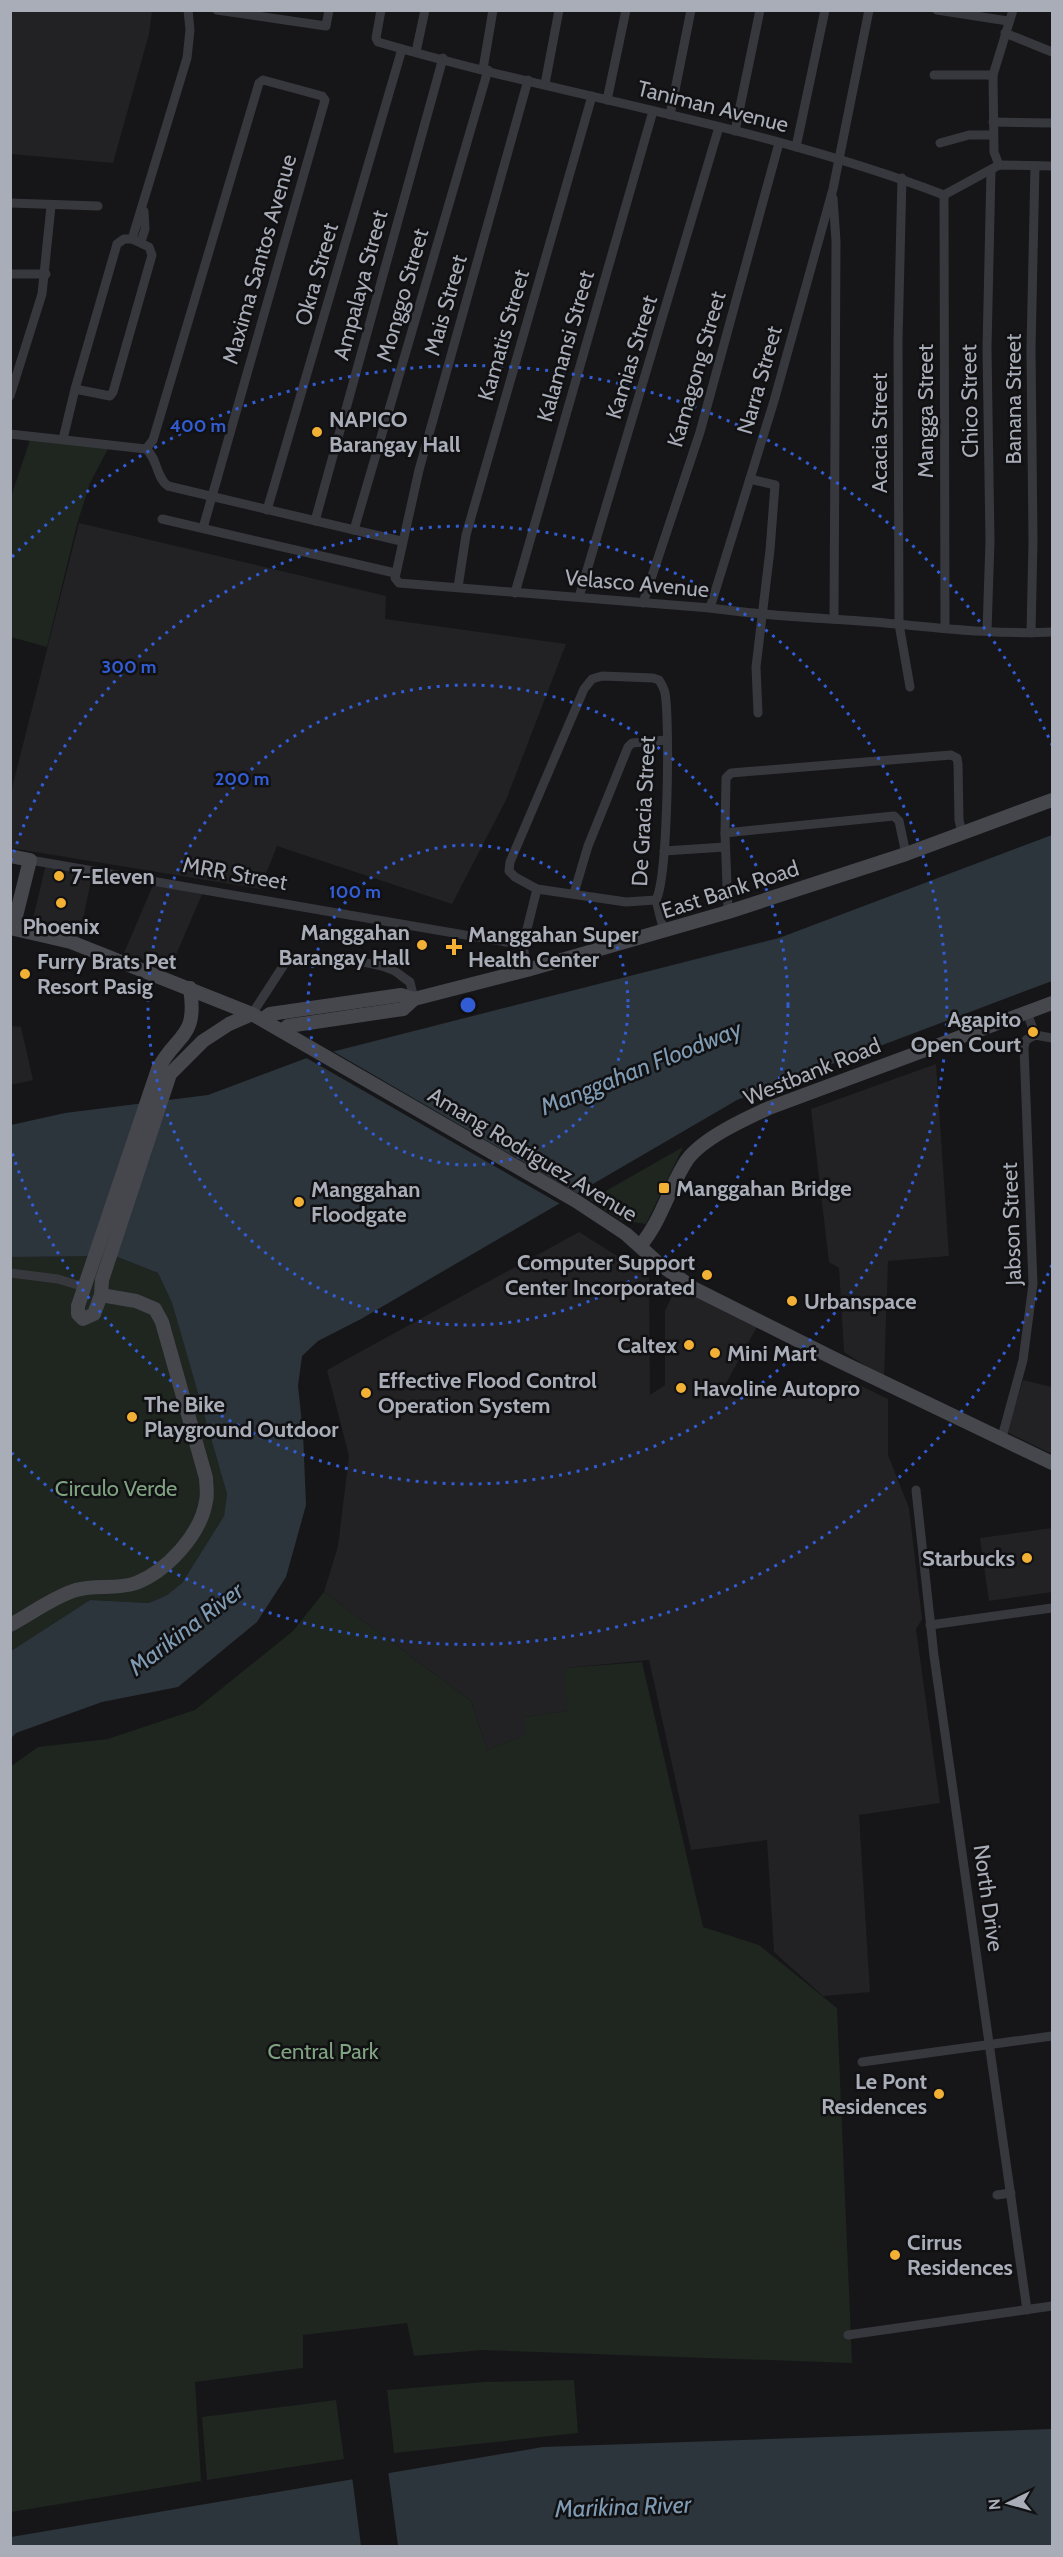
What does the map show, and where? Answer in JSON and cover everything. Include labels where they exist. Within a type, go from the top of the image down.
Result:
[{"type":"main road","name":"East Bank Road","points":[[283,1030],[288,1026],[403,1009],[414,999],[664,932],[906,854],[1053,800]]},
{"type":"main road","name":"MRR Street","points":[[10,856],[30,860]]},
{"type":"main road","points":[[12,928],[30,860]]},
{"type":"main road","name":"Amang Rodriguez Avenue","points":[[12,928],[71,942],[208,994],[258,1016],[576,1201],[626,1233],[657,1262],[693,1288],[1053,1463]]},
{"type":"main road","points":[[190,988],[193,1006],[191,1028]]},
{"type":"main road","points":[[164,1071],[87,1280],[78,1314],[83,1319],[94,1314],[164,1071],[164,1058],[191,1028],[208,994]]},
{"type":"main road","name":"East Bank Road","points":[[164,1071],[229,1024],[258,1016],[400,995],[414,999]]},
{"type":"main road","name":"Westbank Road","points":[[640,1246],[654,1228],[689,1157],[701,1146],[736,1124],[770,1108],[1053,1003]]},
{"type":"main road","points":[[191,1028],[200,1030],[203,1041]]},
{"type":"main road","points":[[10,1625],[73,1591],[88,1587],[135,1583],[152,1575],[183,1546],[200,1523],[207,1501],[206,1478],[162,1322],[155,1309],[87,1280]]},
{"type":"street","points":[[136,241],[144,206],[188,58],[190,30],[188,10]]},
{"type":"street","points":[[217,10],[326,26],[329,10]]},
{"type":"street","name":"Taniman Avenue","points":[[381,10],[376,38],[378,42],[796,147],[902,178],[944,195]]},
{"type":"street","points":[[416,52],[425,10]]},
{"type":"street","name":"Monggo Street","points":[[354,530],[485,69],[494,10]]},
{"type":"street","points":[[545,84],[559,10]]},
{"type":"street","points":[[608,100],[626,10]]},
{"type":"street","points":[[670,115],[691,10]]},
{"type":"street","points":[[735,131],[760,10]]},
{"type":"street","points":[[796,147],[825,10]]},
{"type":"street","name":"Narra Street","points":[[710,608],[774,401],[833,189],[869,10]]},
{"type":"street","points":[[937,10],[1008,21]]},
{"type":"street","name":"Chico Street","points":[[987,631],[990,541],[987,348],[995,168],[993,75],[1013,10]]},
{"type":"street","points":[[1005,33],[1053,52]]},
{"type":"street","name":"Okra Street","points":[[267,510],[402,49]]},
{"type":"street","name":"Ampalaya Street","points":[[315,521],[443,58]]},
{"type":"street","points":[[934,75],[993,75]]},
{"type":"street","name":"Maxima Santos Avenue","points":[[146,449],[153,440],[259,83],[263,80],[322,96],[325,100],[212,497]]},
{"type":"street","name":"Mais Street","points":[[401,541],[528,80]]},
{"type":"street","name":"Kamatis Street","points":[[458,587],[466,535],[592,96]]},
{"type":"street","name":"Kalamansi Street","points":[[515,593],[653,111]]},
{"type":"street","points":[[993,122],[1053,123]]},
{"type":"street","name":"Kamias Street","points":[[579,597],[719,128]]},
{"type":"street","points":[[940,143],[969,135],[993,135]]},
{"type":"street","name":"Kamagong Street","points":[[643,603],[700,432],[779,143]]},
{"type":"street","name":"Banana Street","points":[[1031,633],[1033,541],[1031,349],[1035,166]]},
{"type":"street","points":[[944,195],[995,168],[1053,166]]},
{"type":"street","name":"Acacia Street","points":[[902,178],[898,341],[899,624],[910,687]]},
{"type":"street","points":[[833,189],[836,241],[834,619]]},
{"type":"street","name":"Mangga Street","points":[[944,195],[945,627]]},
{"type":"street","points":[[10,203],[98,206]]},
{"type":"street","points":[[10,396],[42,294],[46,274],[51,206]]},
{"type":"street","points":[[63,439],[75,389],[117,244],[124,239],[149,246],[152,255],[113,392],[110,396],[104,396],[75,389]]},
{"type":"street","points":[[10,274],[46,274]]},
{"type":"street","points":[[10,434],[146,449],[152,454],[163,483],[212,497],[401,541],[395,573],[162,519]]},
{"type":"street","points":[[750,478],[775,485],[756,667],[758,713]]},
{"type":"street","points":[[203,528],[212,497]]},
{"type":"street","name":"Velasco Avenue","points":[[395,573],[395,578],[399,583],[710,608],[761,616],[834,619],[987,631],[1053,632]]},
{"type":"street","name":"De Gracia Street","points":[[602,676],[659,680],[666,695],[667,740],[664,851],[661,887],[656,900],[626,902],[537,889],[515,877],[510,871],[510,862],[584,689],[592,679],[602,676]]},
{"type":"street","points":[[574,893],[588,846],[628,747],[632,743],[667,740]]},
{"type":"street","points":[[728,912],[725,847],[726,778],[731,773],[951,755],[957,758],[958,764],[959,820],[962,833]]},
{"type":"street","points":[[725,833],[894,816],[899,821],[906,854]]},
{"type":"street","points":[[664,851],[725,847]]},
{"type":"street","name":"MRR Street","points":[[30,860],[523,945]]},
{"type":"street","points":[[527,970],[523,945],[537,889]]},
{"type":"street","points":[[656,900],[664,932]]},
{"type":"street","points":[[258,1016],[286,960],[298,956],[314,956],[391,969],[410,982],[414,999]]},
{"type":"street","points":[[1027,1012],[1035,1035],[1053,1038]]},
{"type":"street","name":"Jabson Street","points":[[1002,1437],[1023,1360],[1032,1301],[1034,1267],[1024,1047],[1026,1040],[1035,1035]]},
{"type":"street","points":[[10,1273],[87,1280]]},
{"type":"street","name":"North Drive","points":[[916,1490],[930,1625],[1028,2310]]},
{"type":"street","points":[[930,1625],[1053,1608]]},
{"type":"street","points":[[862,2062],[1053,2036]]},
{"type":"street","points":[[997,2195],[1011,2193]]},
{"type":"street","points":[[848,2336],[1053,2306]]},
{"type":"street","points":[[940,2310],[942,2322]]},
{"type":"shaded area","points":[[10,11],[152,11],[149,34],[113,163],[11,154]]},
{"type":"shaded area","points":[[79,523],[386,596],[385,619],[566,644],[506,800],[452,904],[277,846],[260,889],[11,848],[11,792]]},
{"type":"shaded area","points":[[46,864],[92,876],[79,938],[32,923]]},
{"type":"shaded area","points":[[153,885],[202,894],[170,969],[124,953]]},
{"type":"shaded area","points":[[11,1026],[21,1027],[33,1080],[11,1085]]},
{"type":"shaded area","points":[[936,1064],[949,1256],[888,1261],[884,1378],[844,1352],[839,1268],[829,1262],[811,1109]]},
{"type":"shaded area","points":[[579,1232],[649,1276],[650,1395],[665,1385],[665,1311],[677,1285],[758,1325],[718,1398],[851,1381],[888,1399],[888,1455],[909,1508],[922,1619],[916,1629],[940,1803],[859,1815],[870,1992],[823,1996],[774,1952],[767,1840],[691,1850],[649,1660],[564,1668],[568,1711],[525,1717],[525,1735],[487,1750],[471,1701],[324,1592],[338,1546],[349,1456],[327,1370]]},
{"type":"shaded area","points":[[1023,1380],[1052,1387],[1052,1454],[1007,1432]]},
{"type":"shaded area","points":[[1052,1528],[1052,1592],[989,1601],[980,1538]]},
{"type":"green space","points":[[31,437],[110,445],[90,483],[77,524],[47,647],[11,637],[11,497]]},
{"type":"green space","points":[[683,1147],[646,1224],[620,1220],[590,1200]]},
{"type":"green space","name":"Circulo Verde","points":[[115,1256],[158,1273],[172,1303],[227,1494],[224,1516],[182,1583],[167,1595],[149,1603],[90,1600],[11,1651],[11,1257]]},
{"type":"green space","name":"Central Park","points":[[324,1592],[471,1701],[487,1750],[525,1735],[525,1717],[567,1711],[564,1668],[642,1662],[703,1927],[759,1945],[837,2008],[852,2363],[483,2350],[414,2356],[407,2323],[303,2335],[303,2368],[195,2382],[201,2481],[11,2512],[10,1767],[38,1747],[108,1739],[195,1710],[293,1631]]},
{"type":"green space","points":[[574,2380],[578,2433],[394,2453],[387,2390],[485,2382]]},
{"type":"green space","points":[[336,2400],[344,2459],[207,2480],[202,2417]]},
{"type":"water","points":[[1052,835],[1052,981],[737,1100],[361,1319],[318,1341],[302,1356],[298,1386],[303,1433],[306,1505],[286,1577],[257,1622],[178,1687],[102,1702],[16,1733],[11,1738],[11,1651],[90,1600],[149,1603],[167,1595],[182,1583],[224,1516],[227,1494],[172,1303],[158,1273],[115,1256],[11,1257],[11,1125],[65,1113],[208,1095],[304,1059],[779,938]]},
{"type":"water","name":"Marikina River","points":[[1052,2429],[1052,2546],[11,2546],[11,2537],[543,2447]]},
{"type":"pier","points":[[329,1049],[580,1195],[562,1205],[303,1056]]},
{"type":"pier","points":[[388,2470],[398,2546],[361,2546],[352,2476]]},
{"type":"place","name":"NAPICO Barangay Hall","points":[[317,432]]},
{"type":"place","name":"7-Eleven","points":[[59,876]]},
{"type":"place","name":"Phoenix","points":[[61,903]]},
{"type":"place","name":"Manggahan Barangay Hall","points":[[422,945]]},
{"type":"place","name":"Manggahan Super Health Center","points":[[454,947]]},
{"type":"place","name":"Furry Brats Pet Resort Pasig","points":[[25,974]]},
{"type":"place","name":"Agapito Open Court","points":[[1033,1032]]},
{"type":"place","name":"Manggahan Bridge","points":[[664,1188]]},
{"type":"place","name":"Manggahan Floodgate","points":[[299,1202]]},
{"type":"place","name":"Computer Support Center Incorporated","points":[[707,1275]]},
{"type":"place","name":"Urbanspace","points":[[792,1301]]},
{"type":"place","name":"Caltex","points":[[689,1345]]},
{"type":"place","name":"Mini Mart","points":[[715,1353]]},
{"type":"place","name":"Havoline Autopro","points":[[681,1388]]},
{"type":"place","name":"Effective Flood Control Operation System","points":[[366,1393]]},
{"type":"place","name":"The Bike Playground Outdoor","points":[[132,1417]]},
{"type":"place","name":"Starbucks","points":[[1027,1558]]},
{"type":"place","name":"Le Pont Residences","points":[[939,2094]]},
{"type":"place","name":"Cirrus Residences","points":[[895,2255]]},
{"type":"water label","name":"Manggahan Floodway","points":[[641,1068]]}]
